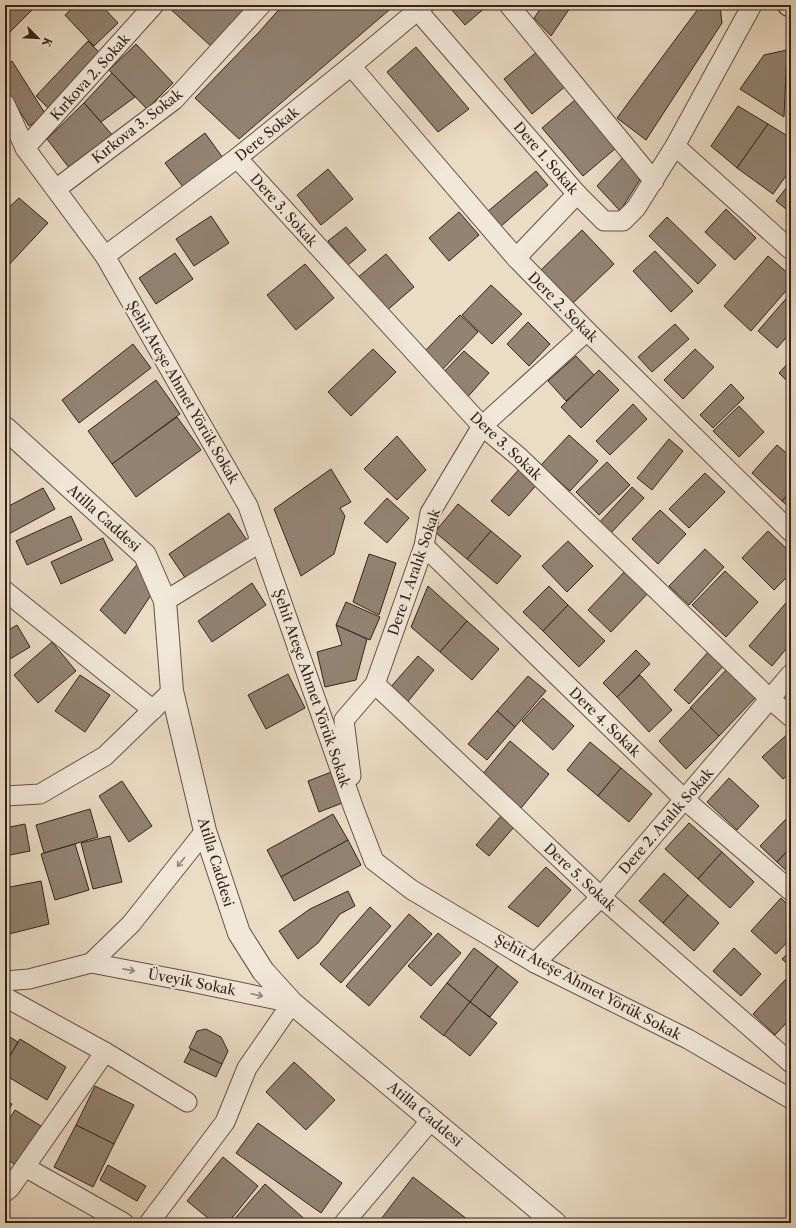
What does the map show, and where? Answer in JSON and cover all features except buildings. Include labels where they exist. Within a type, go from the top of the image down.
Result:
[{"type":"street","name":"Kırkova 2. Sokak","points":[[25,148],[154,5]]},
{"type":"street","name":"Kırkova 3. Sokak","points":[[56,189],[174,100],[261,5]]},
{"type":"street","points":[[509,5],[654,180]]},
{"type":"street","name":"Dere 1. Sokak","points":[[421,8],[576,194],[604,221],[623,221],[636,208],[675,146],[752,5]]},
{"type":"street","name":"Dere Sokak","points":[[105,256],[237,158],[421,8]]},
{"type":"street","name":"Dere 2. Sokak","points":[[351,66],[516,258],[587,331],[791,532]]},
{"type":"street","name":"Şehit Ateşe Ahmet Yörük Sokak","points":[[5,104],[25,148],[105,256],[248,506],[354,809],[374,861],[412,890],[535,962],[688,1039],[791,1099]]},
{"type":"street","points":[[675,146],[791,250]]},
{"type":"street","name":"Dere 3. Sokak","points":[[237,158],[482,426],[519,456],[791,717]]},
{"type":"street","points":[[516,258],[576,194]]},
{"type":"street","name":"Dere 1. Aralık Sokak","points":[[354,809],[344,720],[375,684],[424,546],[430,513],[482,426],[587,331]]},
{"type":"street","name":"Atilla Caddesi","points":[[5,428],[145,555],[164,601],[172,692],[205,831],[239,933],[263,971],[292,1003],[555,1223]]},
{"type":"street","points":[[164,601],[261,542]]},
{"type":"street","name":"Dere 4. Sokak","points":[[424,546],[684,799],[791,892]]},
{"type":"street","points":[[5,591],[153,710]]},
{"type":"street","name":"Dere 2. Aralık Sokak","points":[[535,962],[601,897],[791,674]]},
{"type":"street","name":"Dere 5. Sokak","points":[[375,684],[601,897],[791,1063]]},
{"type":"street","points":[[5,796],[40,794],[105,756],[172,692]]},
{"type":"street","name":"Üveyik Sokak","points":[[91,963],[131,924],[205,831]]},
{"type":"street","name":"Üveyik Sokak","points":[[5,980],[29,979],[91,963],[292,1003]]},
{"type":"street","points":[[5,997],[105,1052],[187,1102]]},
{"type":"street","points":[[149,1223],[225,1122],[247,1068],[292,1003]]},
{"type":"street","points":[[7,1188],[25,1167],[105,1052]]},
{"type":"street","points":[[344,1223],[432,1119]]},
{"type":"street","points":[[25,1167],[124,1223]]}]
